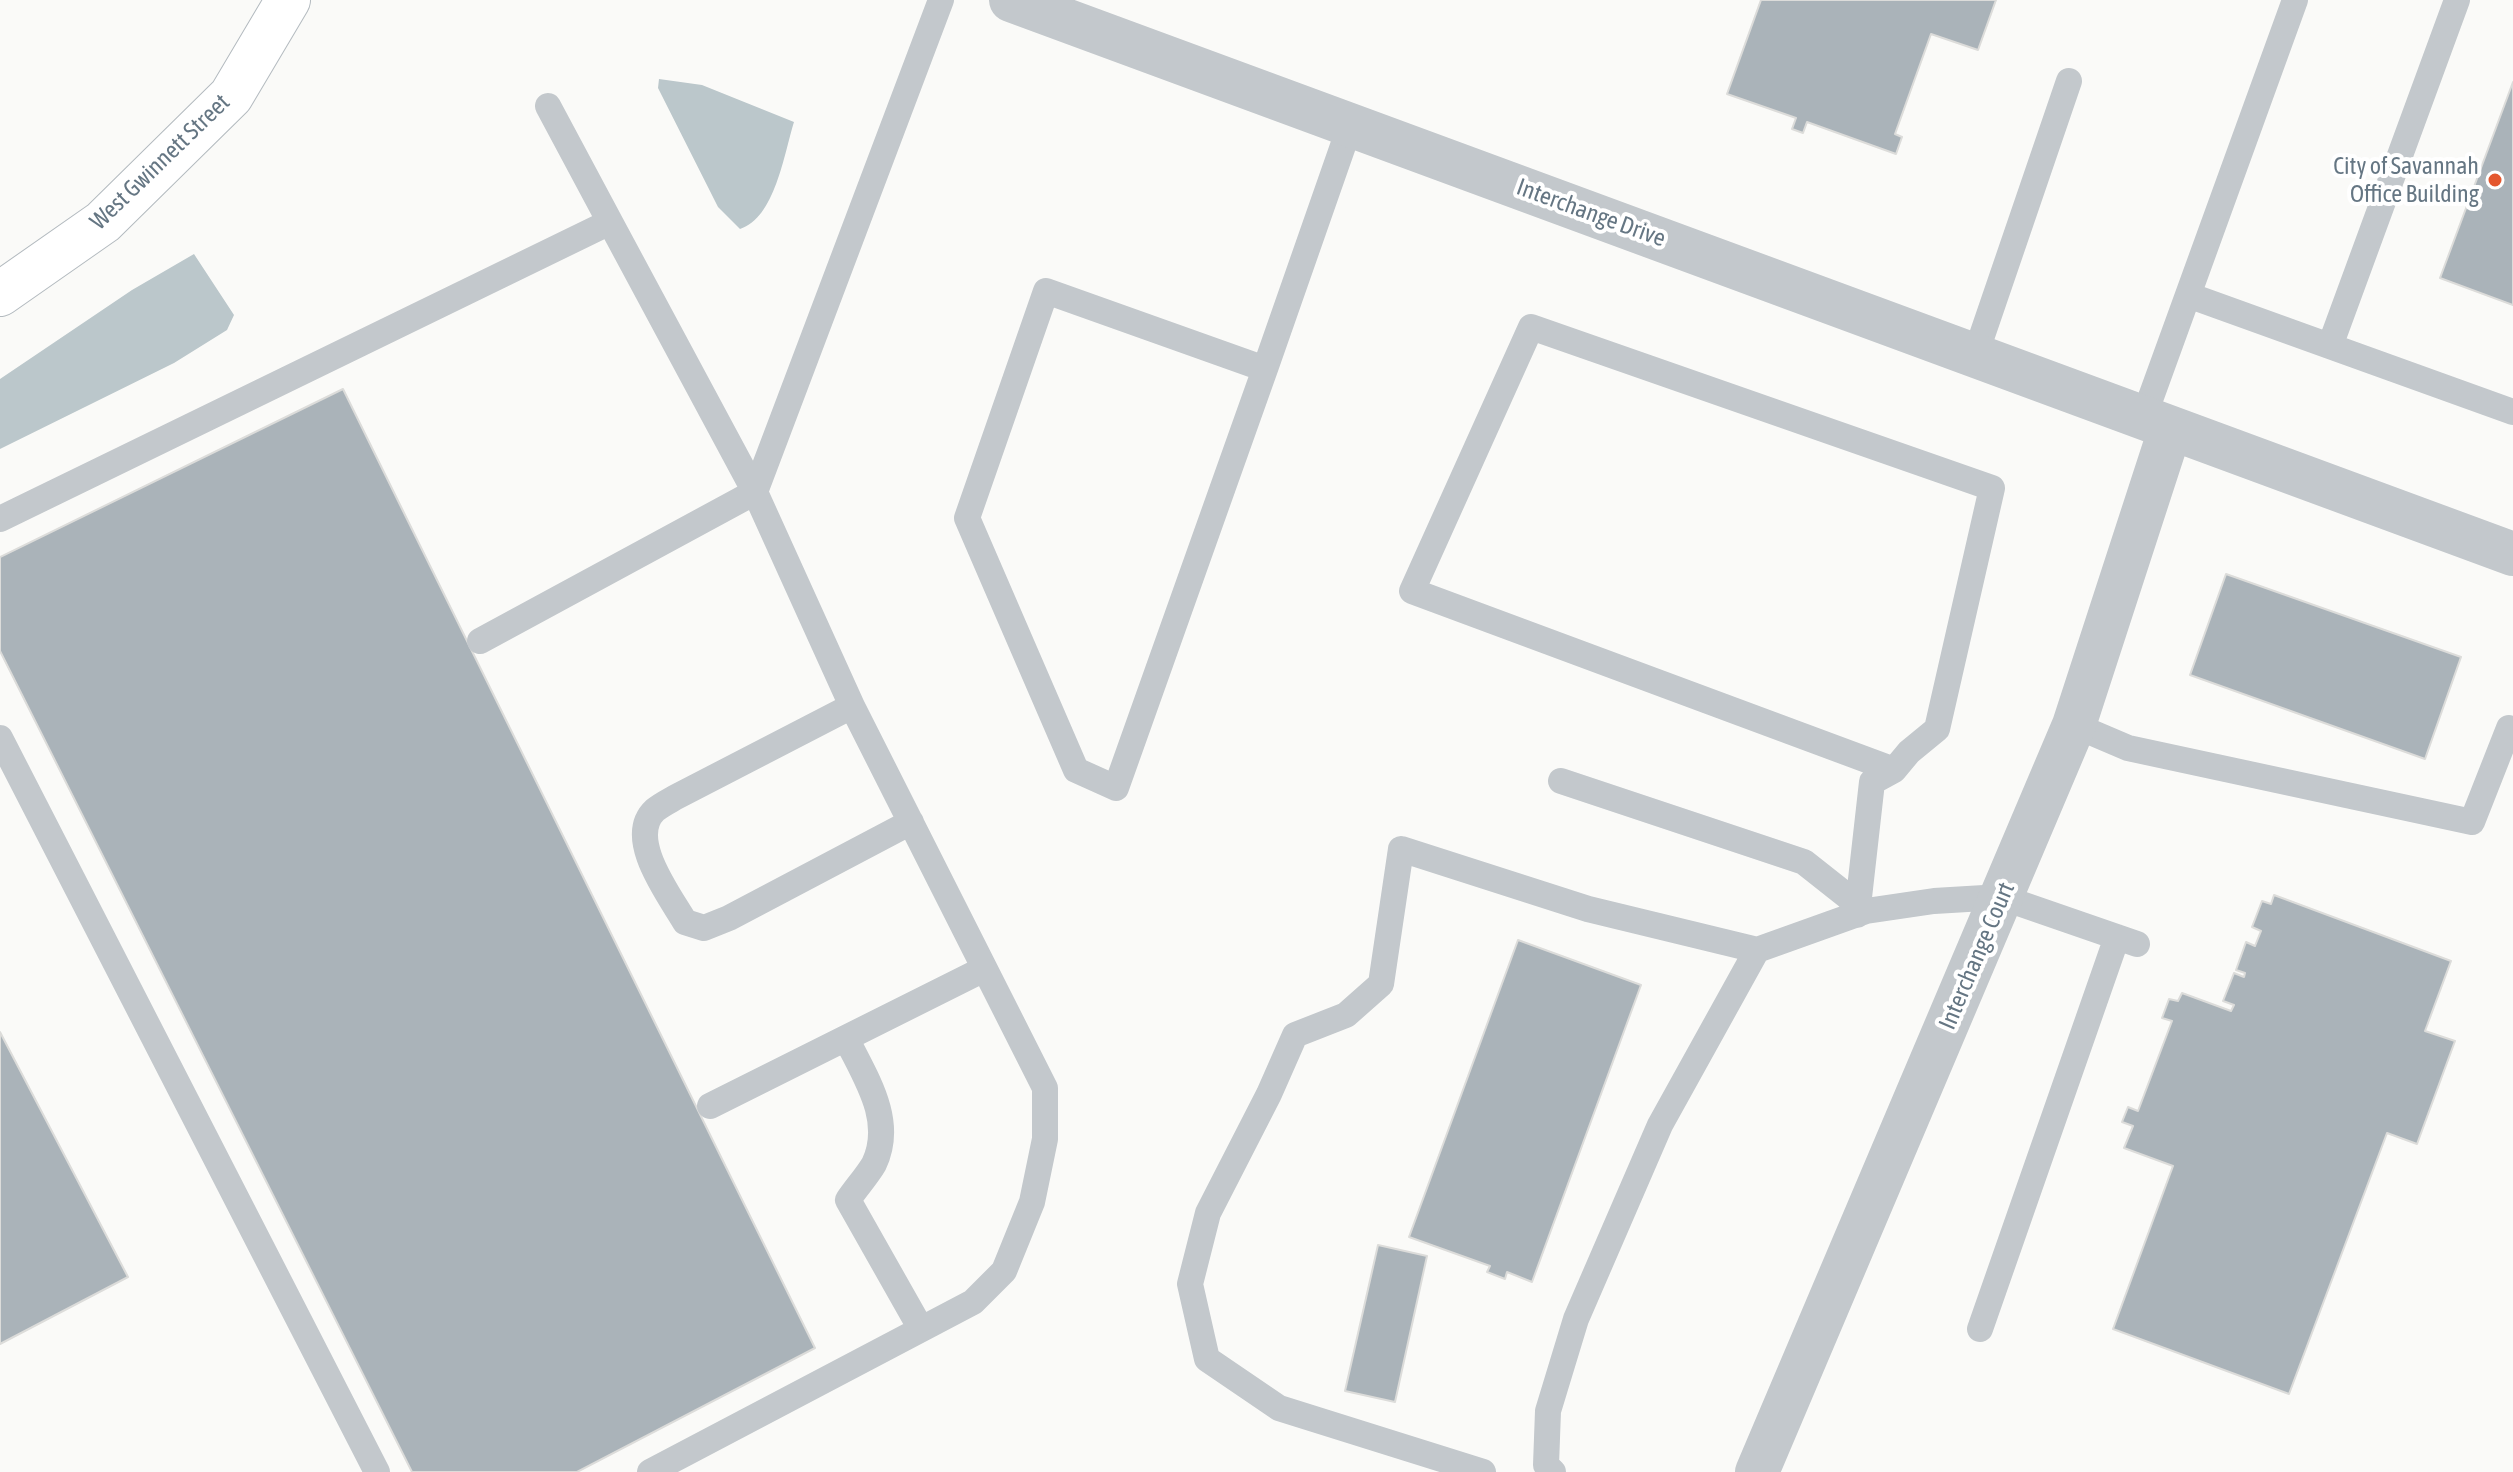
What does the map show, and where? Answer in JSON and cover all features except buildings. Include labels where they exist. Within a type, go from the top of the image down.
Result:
[{"type":"main road","name":"West Gwinnett Street","points":[[0,294],[103,222],[231,96],[288,0]]},
{"type":"street","name":"Interchange Drive","points":[[1011,0],[2513,554]]},
{"type":"street","name":"Interchange Court","points":[[1757,1472],[2074,725],[2157,424]]},
{"type":"lane","points":[[480,641],[755,492],[941,0]]},
{"type":"lane","points":[[2157,424],[2188,295],[2295,0]]},
{"type":"lane","points":[[2330,346],[2457,0]]},
{"type":"lane","points":[[1975,356],[2069,81]]},
{"type":"lane","points":[[548,106],[755,492],[852,706],[1045,1088],[1045,1139],[1032,1202],[1004,1271],[973,1302],[650,1472]]},
{"type":"lane","points":[[1265,369],[1046,291],[967,518],[1076,770],[1116,788],[1265,369],[1351,123]]},
{"type":"lane","points":[[0,519],[610,222]]},
{"type":"lane","points":[[2188,295],[2513,412]]},
{"type":"lane","points":[[1861,911],[1872,782],[1894,770],[1909,752],[1937,729],[1992,488],[1531,327],[1412,591],[1894,770]]},
{"type":"lane","points":[[852,706],[676,797],[653,812],[644,829],[646,853],[685,922],[704,928],[729,918],[911,822]]},
{"type":"lane","points":[[2074,725],[2128,748],[2472,822],[2509,728]]},
{"type":"lane","points":[[0,738],[377,1472]]},
{"type":"lane","points":[[1561,781],[1804,862],[1861,911]]},
{"type":"lane","points":[[1483,1472],[1279,1408],[1207,1359],[1190,1284],[1208,1213],[1269,1094],[1295,1035],[1346,1015],[1381,984],[1401,849],[1588,909],[1757,950],[1861,911],[1934,901],[2001,897],[2127,940],[1980,1329]]},
{"type":"lane","points":[[1553,1472],[1546,1465],[1548,1411],[1576,1319],[1660,1125],[1757,950]]},
{"type":"lane","points":[[710,1106],[984,969]]},
{"type":"lane","points":[[846,1038],[876,1099],[882,1132],[874,1163],[848,1200],[921,1329]]},
{"type":"shaded area","points":[[659,79],[702,85],[794,122],[770,199],[752,223],[740,229],[718,207],[658,88]]},
{"type":"shaded area","points":[[194,254],[234,315],[227,330],[174,363],[0,449],[0,379],[132,290]]},
{"type":"place","name":"City of Savannah Office Building","points":[[2495,180]]}]
